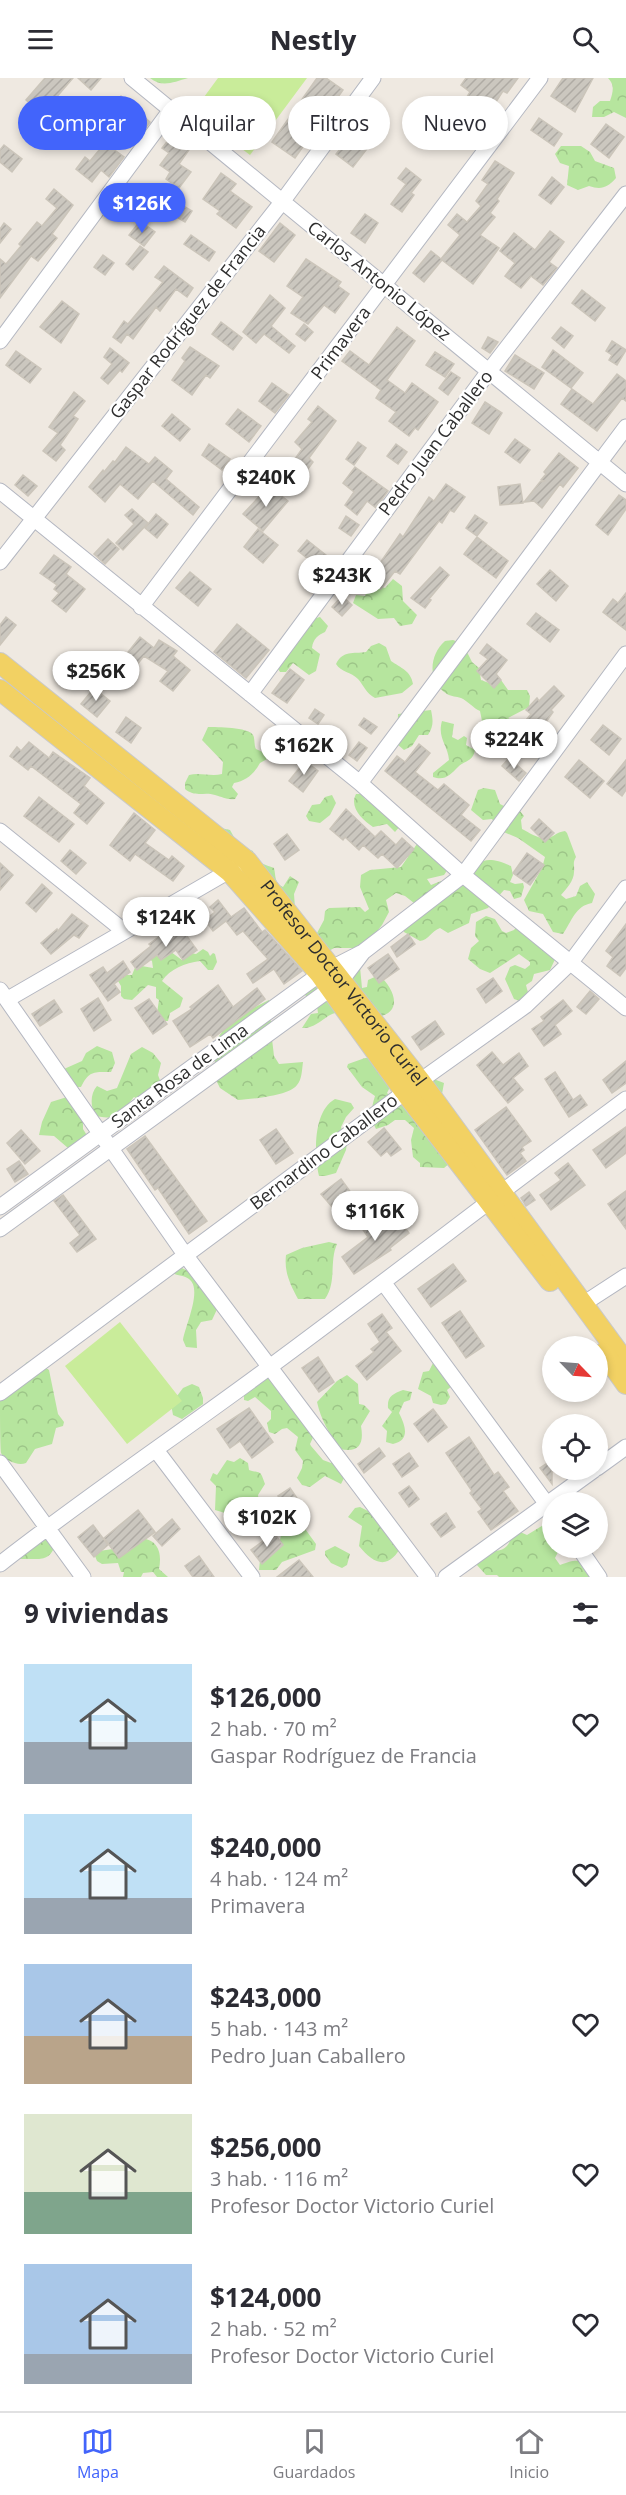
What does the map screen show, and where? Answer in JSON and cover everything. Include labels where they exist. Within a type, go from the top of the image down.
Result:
[{"type":"main road","name":"Profesor Doctor Victorio Curiel","points":[[0,663],[163,805],[330,978]]},
{"type":"main road","name":"Profesor Doctor Victorio Curiel","points":[[0,690],[247,861],[330,978],[495,1196],[583,1304],[626,1363]]},
{"type":"main road","name":"Profesor Doctor Victorio Curiel","points":[[495,1196],[626,1384]]},
{"type":"street","name":"Carlos Antonio López","points":[[132,78],[159,101]]},
{"type":"street","name":"Gaspar Rodríguez de Francia","points":[[0,562],[282,202],[373,78]]},
{"type":"street","name":"Primavera","points":[[141,607],[540,78]]},
{"type":"street","points":[[0,341],[159,126]]},
{"type":"street","name":"Carlos Antonio López","points":[[218,150],[626,484]]},
{"type":"street","name":"Pedro Juan Caballero","points":[[250,694],[489,371],[626,194]]},
{"type":"street","points":[[360,783],[626,427]]},
{"type":"street","points":[[0,491],[360,783],[463,875],[626,1008]]},
{"type":"street","points":[[1,1227],[108,1148],[463,875],[626,654]]},
{"type":"street","points":[[0,831],[124,931]]},
{"type":"street","points":[[247,861],[124,931],[4,995],[108,1148],[186,1256],[428,1577]]},
{"type":"street","name":"Bernardino Caballero","points":[[0,1393],[412,1086],[525,1006],[571,962],[626,888]]},
{"type":"street","name":"Santa Rosa de Lima","points":[[0,1207],[99,1134],[330,978]]},
{"type":"street","points":[[0,1564],[47,1527],[270,1367],[626,1099]]},
{"type":"street","points":[[583,1304],[626,1275]]},
{"type":"street","points":[[383,1282],[542,1498]]},
{"type":"street","points":[[608,1460],[626,1447]]},
{"type":"street","points":[[156,1450],[252,1577]]},
{"type":"street","points":[[0,1463],[83,1577]]},
{"type":"street","points":[[567,1492],[582,1480]]},
{"type":"street","points":[[446,1577],[542,1512]]},
{"type":"street","points":[[586,1558],[599,1577]]},
{"type":"green space","points":[[150,78],[188,78],[159,83]]},
{"type":"green space","points":[[218,78],[307,78],[294,96],[288,96],[288,104],[276,120],[276,96],[205,96]]},
{"type":"green space","points":[[608,78],[626,78],[626,118],[614,112],[604,117],[592,117],[593,107],[600,101],[610,101],[613,89]]},
{"type":"green space","points":[[561,146],[581,146],[590,152],[595,161],[614,168],[616,178],[607,186],[600,188],[589,186],[578,190],[567,185],[569,166],[560,163],[555,154]]},
{"type":"green space","points":[[243,150],[254,150],[250,155]]},
{"type":"green space","points":[[393,579],[402,586],[403,601],[417,615],[412,624],[400,626],[394,618],[378,619],[353,603],[356,595],[365,596],[369,586],[373,584],[385,588]]},
{"type":"green space","points":[[320,617],[328,626],[325,632],[316,638],[312,648],[320,654],[316,671],[309,675],[293,663],[286,672],[280,672],[277,667],[313,619]]},
{"type":"green space","points":[[453,640],[463,644],[472,662],[479,668],[481,680],[489,683],[501,680],[508,690],[527,690],[530,696],[529,707],[508,718],[520,725],[510,736],[503,733],[499,741],[495,741],[482,721],[480,711],[464,699],[447,694],[436,683],[433,676],[433,661],[445,641]]},
{"type":"green space","points":[[379,643],[386,647],[391,661],[408,673],[413,684],[402,693],[375,698],[367,692],[358,679],[336,664],[342,656],[366,652],[371,646]]},
{"type":"green space","points":[[431,710],[432,723],[428,735],[419,735],[412,746],[404,750],[397,744],[398,714]]},
{"type":"green space","points":[[442,721],[454,724],[452,737],[458,740],[464,736],[467,738],[466,745],[475,750],[471,759],[444,778],[433,777],[433,773],[449,760],[441,732]]},
{"type":"green space","points":[[208,727],[232,728],[250,732],[254,736],[256,749],[267,754],[267,759],[260,763],[249,776],[234,783],[232,787],[238,794],[235,799],[211,794],[196,794],[185,789],[189,775],[222,774],[223,762],[202,740]]},
{"type":"green space","points":[[484,788],[495,790],[500,804],[506,807],[516,806],[524,816],[521,820],[522,829],[544,838],[563,831],[567,833],[576,857],[573,879],[561,895],[566,899],[576,896],[580,886],[587,882],[595,894],[592,903],[578,911],[563,934],[553,932],[543,914],[529,911],[524,900],[542,868],[545,857],[518,838],[499,830],[492,819],[483,820],[471,810],[478,790]]},
{"type":"green space","points":[[356,794],[361,794],[401,825],[395,832],[387,824],[373,827],[361,817],[355,808]]},
{"type":"green space","points":[[332,795],[336,803],[330,815],[320,823],[309,821],[306,816],[312,805],[320,804],[325,797]]},
{"type":"green space","points":[[221,828],[230,830],[239,846],[253,851],[258,861],[274,868],[280,885],[283,887],[290,876],[299,882],[294,894],[295,908],[199,838],[197,833]]},
{"type":"green space","points":[[419,841],[431,845],[448,869],[444,875],[427,879],[431,885],[441,881],[447,884],[449,892],[481,862],[498,861],[511,866],[513,875],[510,882],[523,883],[521,897],[514,899],[510,891],[504,890],[488,908],[471,914],[469,923],[448,933],[440,928],[420,941],[404,932],[414,903],[396,893],[386,900],[389,912],[369,941],[358,948],[334,948],[329,951],[323,964],[315,965],[303,956],[302,916],[311,930],[317,933],[324,920],[325,911],[329,908],[360,907],[365,912],[369,909],[360,887],[361,875],[370,870],[401,867]]},
{"type":"green space","points":[[486,916],[495,919],[502,931],[506,933],[514,930],[518,925],[557,955],[550,970],[534,974],[532,981],[526,985],[528,993],[523,1002],[514,999],[505,979],[510,967],[515,965],[525,969],[530,962],[519,954],[490,973],[480,969],[468,959],[471,948],[479,941],[475,936],[476,922]]},
{"type":"green space","points":[[203,949],[210,956],[215,954],[217,962],[213,970],[208,970],[200,961],[194,962],[174,970],[162,981],[183,998],[180,1007],[170,1013],[168,1021],[164,1021],[157,1013],[159,1000],[156,998],[156,987],[148,985],[132,1000],[121,996],[121,986],[118,981],[121,975],[132,975],[136,965],[153,968],[152,961],[149,959],[150,954],[171,952],[182,960],[191,953],[196,954]]},
{"type":"green space","points":[[360,967],[362,988],[367,987],[368,980],[379,975],[389,986],[394,999],[391,1010],[378,1017],[345,1012],[335,1013],[313,1026],[302,1028],[311,1014],[318,1013],[317,1006],[307,999],[303,989]]},
{"type":"green space","points":[[269,1000],[274,1056],[279,1064],[303,1062],[301,1077],[293,1089],[286,1092],[238,1100],[220,1088],[217,1082],[219,1075],[212,1052],[219,1036],[231,1019]]},
{"type":"green space","points":[[97,1046],[112,1052],[115,1063],[111,1072],[93,1073],[87,1077],[81,1087],[75,1087],[64,1069],[82,1061],[86,1053]]},
{"type":"green space","points":[[142,1047],[153,1053],[161,1063],[158,1075],[161,1083],[141,1101],[134,1097],[120,1115],[112,1118],[96,1116],[92,1101],[97,1086],[107,1091],[117,1088],[131,1054]]},
{"type":"green space","points":[[370,1058],[390,1087],[387,1093],[400,1106],[431,1078],[444,1083],[440,1105],[456,1158],[444,1168],[420,1167],[420,1163],[413,1157],[411,1140],[414,1128],[405,1120],[395,1120],[376,1129],[372,1113],[375,1096],[362,1087],[347,1067],[348,1064]]},
{"type":"green space","points":[[67,1097],[83,1120],[83,1129],[88,1137],[82,1147],[68,1148],[54,1136],[39,1135],[51,1102]]},
{"type":"green space","points":[[335,1099],[351,1103],[354,1108],[341,1127],[347,1143],[346,1150],[336,1173],[319,1176],[316,1145],[319,1123],[328,1105]]},
{"type":"green space","points":[[329,1242],[337,1244],[329,1292],[325,1299],[298,1299],[288,1278],[286,1255],[302,1248]]},
{"type":"green space","points":[[180,1267],[217,1286],[222,1291],[220,1303],[212,1320],[201,1322],[196,1330],[197,1348],[186,1347],[183,1340],[194,1291],[189,1279],[171,1272]]},
{"type":"green space","points":[[120,1322],[182,1401],[127,1444],[65,1366]]},
{"type":"green space","points":[[33,1361],[49,1370],[58,1414],[64,1422],[63,1426],[56,1428],[52,1444],[35,1449],[26,1463],[19,1464],[9,1460],[1,1453],[0,1394],[27,1362]]},
{"type":"green space","points":[[434,1361],[452,1386],[447,1390],[450,1397],[446,1404],[433,1403],[431,1396],[418,1389],[423,1372],[429,1371]]},
{"type":"green space","points":[[266,1373],[316,1431],[311,1446],[323,1460],[331,1463],[337,1458],[344,1478],[341,1484],[325,1476],[310,1487],[302,1485],[297,1478],[303,1461],[295,1450],[298,1437],[287,1428],[275,1434],[269,1432],[267,1423],[271,1419],[271,1411],[255,1397],[248,1401],[244,1400],[244,1392]]},
{"type":"green space","points":[[347,1375],[358,1384],[359,1404],[364,1405],[370,1411],[361,1426],[361,1442],[356,1448],[347,1450],[340,1449],[332,1437],[323,1421],[317,1402],[337,1381]]},
{"type":"green space","points":[[192,1384],[199,1387],[203,1404],[182,1419],[173,1415],[171,1404],[183,1388]]},
{"type":"green space","points":[[403,1390],[412,1392],[410,1400],[404,1402],[399,1413],[405,1432],[399,1442],[393,1444],[386,1442],[387,1431],[382,1426],[392,1412],[388,1408],[390,1398]]},
{"type":"green space","points":[[240,1458],[248,1463],[249,1470],[260,1473],[265,1484],[258,1495],[259,1502],[247,1514],[251,1525],[245,1533],[239,1528],[241,1521],[238,1517],[215,1510],[216,1486],[210,1480],[213,1473],[217,1475],[227,1460],[234,1462]]},
{"type":"green space","points":[[360,1507],[372,1513],[403,1543],[393,1558],[388,1561],[382,1562],[371,1558],[359,1546],[362,1526],[348,1517],[355,1508]]},
{"type":"green space","points":[[288,1510],[305,1515],[303,1526],[316,1544],[315,1550],[282,1562],[276,1570],[259,1570],[260,1560],[274,1549],[281,1538],[281,1533],[276,1531],[277,1516]]},
{"type":"green space","points":[[542,1526],[542,1558],[555,1558],[560,1565],[573,1561],[581,1562],[596,1577],[499,1577],[486,1575],[476,1564],[492,1551],[502,1550],[508,1545],[511,1528],[527,1535]]},
{"type":"green space","points":[[40,1529],[56,1544],[50,1555],[42,1559],[20,1559],[19,1552]]},
{"type":"green space","points":[[141,1538],[152,1542],[158,1549],[159,1569],[168,1577],[157,1577],[153,1572],[143,1573],[141,1577],[123,1577],[124,1572],[121,1572],[118,1563],[102,1564],[97,1561],[95,1556],[99,1551],[113,1549]]},
{"type":"green space","points":[[335,1546],[350,1554],[347,1565],[342,1568],[331,1563],[325,1555],[325,1551]]},
{"type":"building","points":[[45,78],[73,78],[57,96],[29,96]]},
{"type":"building","points":[[78,78],[101,78],[91,90]]},
{"type":"building","points":[[317,78],[326,78],[343,90],[339,96],[304,96]]},
{"type":"building","points":[[466,78],[518,78],[507,93],[503,91],[500,96],[468,96],[470,92],[461,85]]},
{"type":"building","points":[[563,78],[593,78],[575,112],[551,96]]},
{"type":"building","points":[[539,118],[562,134],[554,146],[531,130]]},
{"type":"building","points":[[288,119],[288,150],[301,150],[295,158],[276,145],[276,136]]},
{"type":"building","points":[[606,124],[624,137],[609,158],[591,144]]},
{"type":"building","points":[[4,145],[22,159],[12,172],[0,162],[0,150]]},
{"type":"building","points":[[99,150],[114,150],[124,157],[109,177],[101,170],[92,182],[76,169],[85,157],[90,161]]},
{"type":"building","points":[[165,150],[189,150],[179,164],[191,172],[179,188],[166,179],[170,172],[160,165],[169,153]]},
{"type":"building","points":[[339,150],[366,150],[353,167],[336,154]]},
{"type":"building","points":[[495,161],[514,173],[490,213],[495,217],[480,235],[499,248],[473,284],[442,260],[424,282],[413,273],[431,251],[441,259],[460,235],[448,225],[457,214],[467,222],[481,206],[476,201],[488,184],[482,180]]},
{"type":"building","points":[[406,168],[421,180],[411,193],[414,195],[402,212],[391,204],[406,184],[398,178]]},
{"type":"building","points":[[221,173],[236,184],[230,191],[252,207],[236,228],[217,214],[220,211],[203,199]]},
{"type":"building","points":[[552,177],[564,187],[551,204],[539,195]]},
{"type":"building","points":[[54,189],[73,205],[52,234],[57,238],[38,261],[31,256],[0,298],[0,259],[6,264],[37,222],[42,226],[57,208],[46,199]]},
{"type":"building","points":[[145,195],[155,201],[146,215],[136,208]]},
{"type":"building","points":[[173,200],[192,211],[185,222],[166,211]]},
{"type":"building","points":[[365,214],[378,223],[365,243],[351,233]]},
{"type":"building","points":[[140,221],[155,232],[144,246],[129,235]]},
{"type":"building","points":[[4,223],[11,229],[0,243],[0,229]]},
{"type":"building","points":[[280,223],[295,235],[274,262],[259,251]]},
{"type":"building","points":[[550,231],[564,242],[549,262],[557,268],[543,285],[531,276],[521,288],[505,276],[515,263],[500,251],[514,233],[535,250]]},
{"type":"building","points":[[191,235],[215,252],[209,261],[184,244]]},
{"type":"building","points":[[140,246],[148,252],[133,270],[126,264]]},
{"type":"building","points":[[103,255],[114,263],[105,275],[94,267]]},
{"type":"building","points":[[306,259],[341,282],[338,286],[349,294],[335,313],[324,305],[308,324],[291,313],[303,297],[287,286]]},
{"type":"building","points":[[164,266],[193,288],[187,297],[176,289],[160,311],[156,307],[133,339],[127,334],[121,343],[113,337],[124,321],[128,324],[163,282],[155,277]]},
{"type":"building","points":[[582,290],[605,308],[595,321],[572,303]]},
{"type":"building","points":[[270,295],[285,308],[271,326],[295,346],[289,353],[264,334],[256,343],[243,332]]},
{"type":"building","points":[[62,301],[79,314],[61,343],[40,327]]},
{"type":"building","points":[[221,322],[242,338],[233,350],[212,334]]},
{"type":"building","points":[[304,324],[313,332],[305,341],[296,334]]},
{"type":"building","points":[[397,327],[415,341],[387,380],[405,393],[412,383],[438,402],[418,430],[415,428],[409,436],[389,421],[396,412],[376,398],[381,390],[342,361],[350,351],[369,365]]},
{"type":"building","points":[[561,327],[573,336],[564,348],[552,338]]},
{"type":"building","points":[[488,337],[498,342],[490,353],[482,348]]},
{"type":"building","points":[[612,341],[626,350],[617,365],[609,360],[612,355],[606,351]]},
{"type":"building","points":[[190,347],[219,366],[210,378],[206,375],[192,395],[172,380],[185,361],[182,358]]},
{"type":"building","points":[[110,348],[129,363],[108,384],[101,378],[112,364],[104,357]]},
{"type":"building","points":[[553,350],[583,373],[571,388],[542,367]]},
{"type":"building","points":[[16,351],[41,369],[30,383],[6,365]]},
{"type":"building","points":[[435,352],[454,364],[445,377],[426,365]]},
{"type":"building","points":[[515,355],[544,373],[534,389],[505,371]]},
{"type":"building","points":[[451,372],[460,378],[448,395],[439,388]]},
{"type":"building","points":[[617,374],[626,381],[626,401],[622,398],[597,431],[561,404],[572,389],[593,404]]},
{"type":"building","points":[[272,383],[289,395],[275,413],[259,401]]},
{"type":"building","points":[[74,392],[85,401],[73,416],[78,419],[60,445],[65,450],[56,461],[43,451],[58,433],[49,427]]},
{"type":"building","points":[[485,402],[502,413],[489,434],[472,423]]},
{"type":"building","points":[[318,406],[336,421],[309,458],[313,462],[305,473],[292,463],[302,449],[295,442],[312,422],[308,419]]},
{"type":"building","points":[[238,409],[261,426],[249,442],[226,424]]},
{"type":"building","points":[[172,414],[190,429],[180,441],[162,426]]},
{"type":"building","points":[[515,439],[530,450],[520,463],[505,452]]},
{"type":"building","points":[[358,442],[366,448],[354,465],[346,459]]},
{"type":"building","points":[[209,444],[230,459],[222,470],[202,455]]},
{"type":"building","points":[[396,444],[407,452],[398,464],[387,456]]},
{"type":"building","points":[[126,447],[149,464],[155,457],[172,471],[166,479],[199,507],[193,515],[153,481],[138,499],[120,484],[105,502],[89,487],[103,470],[104,472],[113,461],[115,462]]},
{"type":"building","points":[[559,453],[578,468],[563,487],[560,484],[542,508],[534,501],[524,502],[540,482],[544,481],[541,480],[546,474],[544,472]]},
{"type":"building","points":[[355,467],[388,491],[376,508],[367,501],[357,515],[345,505],[354,492],[343,483]]},
{"type":"building","points":[[23,475],[37,486],[28,496],[15,485]]},
{"type":"building","points":[[446,484],[465,497],[454,512],[450,510],[442,523],[439,521],[400,574],[395,571],[381,589],[369,579],[400,534],[403,537],[429,497],[434,501]]},
{"type":"building","points":[[520,484],[523,503],[500,505],[498,487]]},
{"type":"building","points":[[269,486],[288,501],[263,531],[243,514]]},
{"type":"building","points":[[619,495],[626,500],[626,509],[608,535],[596,525]]},
{"type":"building","points":[[132,509],[148,523],[123,550],[116,543],[134,524],[125,515]]},
{"type":"building","points":[[156,514],[168,524],[157,538],[145,528]]},
{"type":"building","points":[[475,515],[487,523],[477,536],[466,528]]},
{"type":"building","points":[[346,516],[359,525],[351,536],[339,528]]},
{"type":"building","points":[[258,529],[278,545],[263,563],[244,547]]},
{"type":"building","points":[[477,537],[508,561],[496,578],[464,554]]},
{"type":"building","points":[[108,539],[119,549],[105,564],[94,554]]},
{"type":"building","points":[[307,540],[326,555],[317,566],[298,551]]},
{"type":"building","points":[[54,555],[71,567],[66,574],[85,589],[66,612],[52,601],[59,593],[54,589],[57,585],[40,573]]},
{"type":"building","points":[[440,567],[449,575],[429,599],[431,600],[425,608],[411,598]]},
{"type":"building","points":[[317,568],[327,574],[321,581],[313,576]]},
{"type":"building","points":[[550,570],[568,586],[556,601],[537,584]]},
{"type":"building","points":[[190,572],[211,589],[198,606],[176,588]]},
{"type":"building","points":[[626,593],[626,630],[603,612],[613,599],[618,603]]},
{"type":"building","points":[[342,596],[352,605],[342,616],[332,607]]},
{"type":"building","points":[[536,613],[559,630],[550,642],[527,624]]},
{"type":"building","points":[[6,617],[16,625],[0,645],[0,625]]},
{"type":"building","points":[[237,624],[269,650],[246,678],[214,652]]},
{"type":"building","points":[[140,637],[154,648],[159,640],[177,651],[173,656],[190,670],[173,691],[160,681],[168,671],[144,656],[136,666],[125,656]]},
{"type":"building","points":[[487,644],[507,660],[496,674],[501,680],[494,688],[477,671],[488,659],[480,653]]},
{"type":"building","points":[[290,669],[304,680],[287,703],[272,693]]},
{"type":"building","points":[[554,686],[564,696],[551,710],[553,712],[532,742],[517,731],[531,714],[526,710],[537,698],[539,701]]},
{"type":"building","points":[[94,688],[110,701],[97,717],[81,704]]},
{"type":"building","points":[[315,709],[324,715],[318,724],[309,718]]},
{"type":"building","points":[[126,717],[141,728],[131,743],[116,732]]},
{"type":"building","points":[[364,718],[377,727],[371,734],[359,725]]},
{"type":"building","points":[[603,725],[621,739],[609,755],[591,740]]},
{"type":"building","points":[[29,742],[49,758],[53,752],[90,778],[84,786],[104,803],[87,824],[74,813],[81,804],[31,766],[28,770],[10,756],[17,747],[21,751]]},
{"type":"building","points":[[359,742],[367,748],[357,761],[349,755]]},
{"type":"building","points":[[419,744],[430,753],[415,772],[438,790],[444,784],[469,805],[461,815],[480,830],[471,841],[385,771],[397,756],[405,762]]},
{"type":"building","points":[[509,758],[526,773],[519,781],[502,766]]},
{"type":"building","points":[[579,760],[604,781],[590,798],[565,777]]},
{"type":"building","points":[[626,760],[626,790],[622,796],[607,784]]},
{"type":"building","points":[[305,761],[318,771],[303,792],[289,781]]},
{"type":"building","points":[[39,797],[74,824],[59,842],[24,816]]},
{"type":"building","points":[[346,809],[375,837],[381,831],[396,845],[402,838],[414,849],[397,868],[382,854],[378,858],[363,845],[359,850],[345,837],[343,840],[330,829]]},
{"type":"building","points":[[134,813],[155,830],[145,843],[169,860],[172,856],[184,866],[173,881],[135,854],[130,861],[110,845]]},
{"type":"building","points":[[539,819],[554,833],[545,842],[531,828]]},
{"type":"building","points":[[287,834],[299,850],[285,860],[274,844]]},
{"type":"building","points":[[70,850],[86,863],[76,874],[61,861]]},
{"type":"building","points":[[527,853],[544,865],[530,885],[513,873]]},
{"type":"building","points":[[0,863],[13,875],[0,890]]},
{"type":"building","points":[[42,884],[52,893],[36,912],[26,903]]},
{"type":"building","points":[[218,900],[231,917],[244,908],[262,932],[265,930],[302,971],[284,984],[274,969],[253,983],[247,974],[268,959],[243,931],[237,935],[226,921],[213,931],[205,920],[215,912],[210,907]]},
{"type":"building","points":[[72,914],[88,926],[79,938],[74,935],[51,954],[41,943],[57,929],[58,931]]},
{"type":"building","points":[[626,924],[626,968],[620,976],[607,966],[613,957],[606,951]]},
{"type":"building","points":[[181,928],[197,950],[183,960],[176,950],[161,960],[157,955],[137,970],[131,962],[151,946],[149,944],[163,934],[166,938]]},
{"type":"building","points":[[408,934],[415,944],[397,957],[391,947]]},
{"type":"building","points":[[388,954],[399,969],[379,983],[368,968]]},
{"type":"building","points":[[123,961],[130,972],[114,984],[120,992],[108,1001],[90,975],[103,967],[107,973]]},
{"type":"building","points":[[493,978],[502,991],[486,1003],[477,989]]},
{"type":"building","points":[[218,985],[233,1007],[257,988],[265,999],[213,1038],[210,1034],[190,1047],[173,1021],[192,1009],[190,1007]]},
{"type":"building","points":[[590,991],[599,999],[586,1014],[577,1007]]},
{"type":"building","points":[[98,998],[111,1020],[94,1031],[81,1009]]},
{"type":"building","points":[[149,999],[167,1024],[153,1034],[135,1008]]},
{"type":"building","points":[[54,1000],[62,1012],[40,1026],[32,1014]]},
{"type":"building","points":[[563,1000],[572,1011],[555,1025],[561,1034],[544,1046],[532,1029],[544,1021],[541,1017]]},
{"type":"building","points":[[435,1021],[444,1034],[421,1050],[412,1037]]},
{"type":"building","points":[[492,1052],[503,1065],[519,1053],[528,1066],[513,1078],[523,1090],[508,1103],[477,1065]]},
{"type":"building","points":[[626,1061],[626,1083],[612,1093],[603,1080]]},
{"type":"building","points":[[555,1072],[573,1100],[580,1095],[587,1105],[569,1117],[545,1079]]},
{"type":"building","points":[[506,1107],[531,1141],[522,1147],[524,1150],[520,1153],[526,1161],[507,1175],[475,1130]]},
{"type":"building","points":[[626,1127],[626,1153],[606,1168],[593,1150]]},
{"type":"building","points":[[384,1128],[401,1149],[391,1156],[387,1151],[381,1156],[368,1142]]},
{"type":"building","points":[[276,1129],[293,1153],[276,1164],[260,1140]]},
{"type":"building","points":[[21,1130],[40,1151],[25,1164],[7,1143]]},
{"type":"building","points":[[145,1136],[207,1221],[189,1234],[158,1188],[155,1190],[127,1149]]},
{"type":"building","points":[[19,1161],[28,1174],[15,1182],[7,1169]]},
{"type":"building","points":[[568,1163],[585,1185],[551,1210],[540,1195],[561,1180],[555,1173]]},
{"type":"building","points":[[341,1179],[352,1194],[333,1208],[321,1194]]},
{"type":"building","points":[[626,1191],[626,1229],[608,1204]]},
{"type":"building","points":[[529,1192],[535,1200],[526,1206],[521,1198]]},
{"type":"building","points":[[63,1195],[96,1239],[77,1252],[70,1243],[80,1235],[54,1201]]},
{"type":"building","points":[[364,1212],[376,1228],[395,1214],[409,1233],[390,1248],[391,1250],[354,1274],[342,1257],[368,1237],[355,1218]]},
{"type":"building","points":[[453,1264],[466,1281],[431,1307],[418,1289]]},
{"type":"building","points":[[460,1311],[484,1346],[466,1358],[442,1323]]},
{"type":"building","points":[[382,1314],[392,1328],[386,1332],[401,1351],[367,1380],[356,1366],[374,1352],[371,1349],[380,1342],[368,1324]]},
{"type":"building","points":[[318,1357],[334,1382],[319,1392],[302,1368]]},
{"type":"building","points":[[249,1408],[273,1442],[252,1458],[240,1441],[230,1448],[217,1429]]},
{"type":"building","points":[[433,1409],[447,1427],[428,1442],[414,1424]]},
{"type":"building","points":[[469,1437],[494,1475],[498,1472],[509,1487],[503,1491],[518,1511],[491,1530],[478,1512],[482,1509],[470,1493],[472,1491],[446,1453]]},
{"type":"building","points":[[379,1448],[385,1456],[364,1473],[358,1464]]},
{"type":"building","points":[[409,1453],[418,1466],[402,1477],[393,1464]]},
{"type":"building","points":[[409,1486],[419,1499],[409,1507],[399,1493]]},
{"type":"building","points":[[290,1488],[301,1504],[290,1512],[278,1496]]},
{"type":"building","points":[[138,1510],[155,1532],[119,1558],[104,1538]]},
{"type":"building","points":[[446,1513],[455,1527],[441,1537],[431,1524]]},
{"type":"building","points":[[172,1519],[180,1529],[162,1546],[153,1536]]},
{"type":"building","points":[[93,1525],[108,1545],[94,1557],[78,1537]]},
{"type":"building","points":[[274,1533],[283,1545],[262,1564],[251,1550]]},
{"type":"building","points":[[199,1556],[214,1577],[193,1577],[185,1566]]},
{"type":"building","points":[[299,1560],[313,1577],[277,1577]]}]
